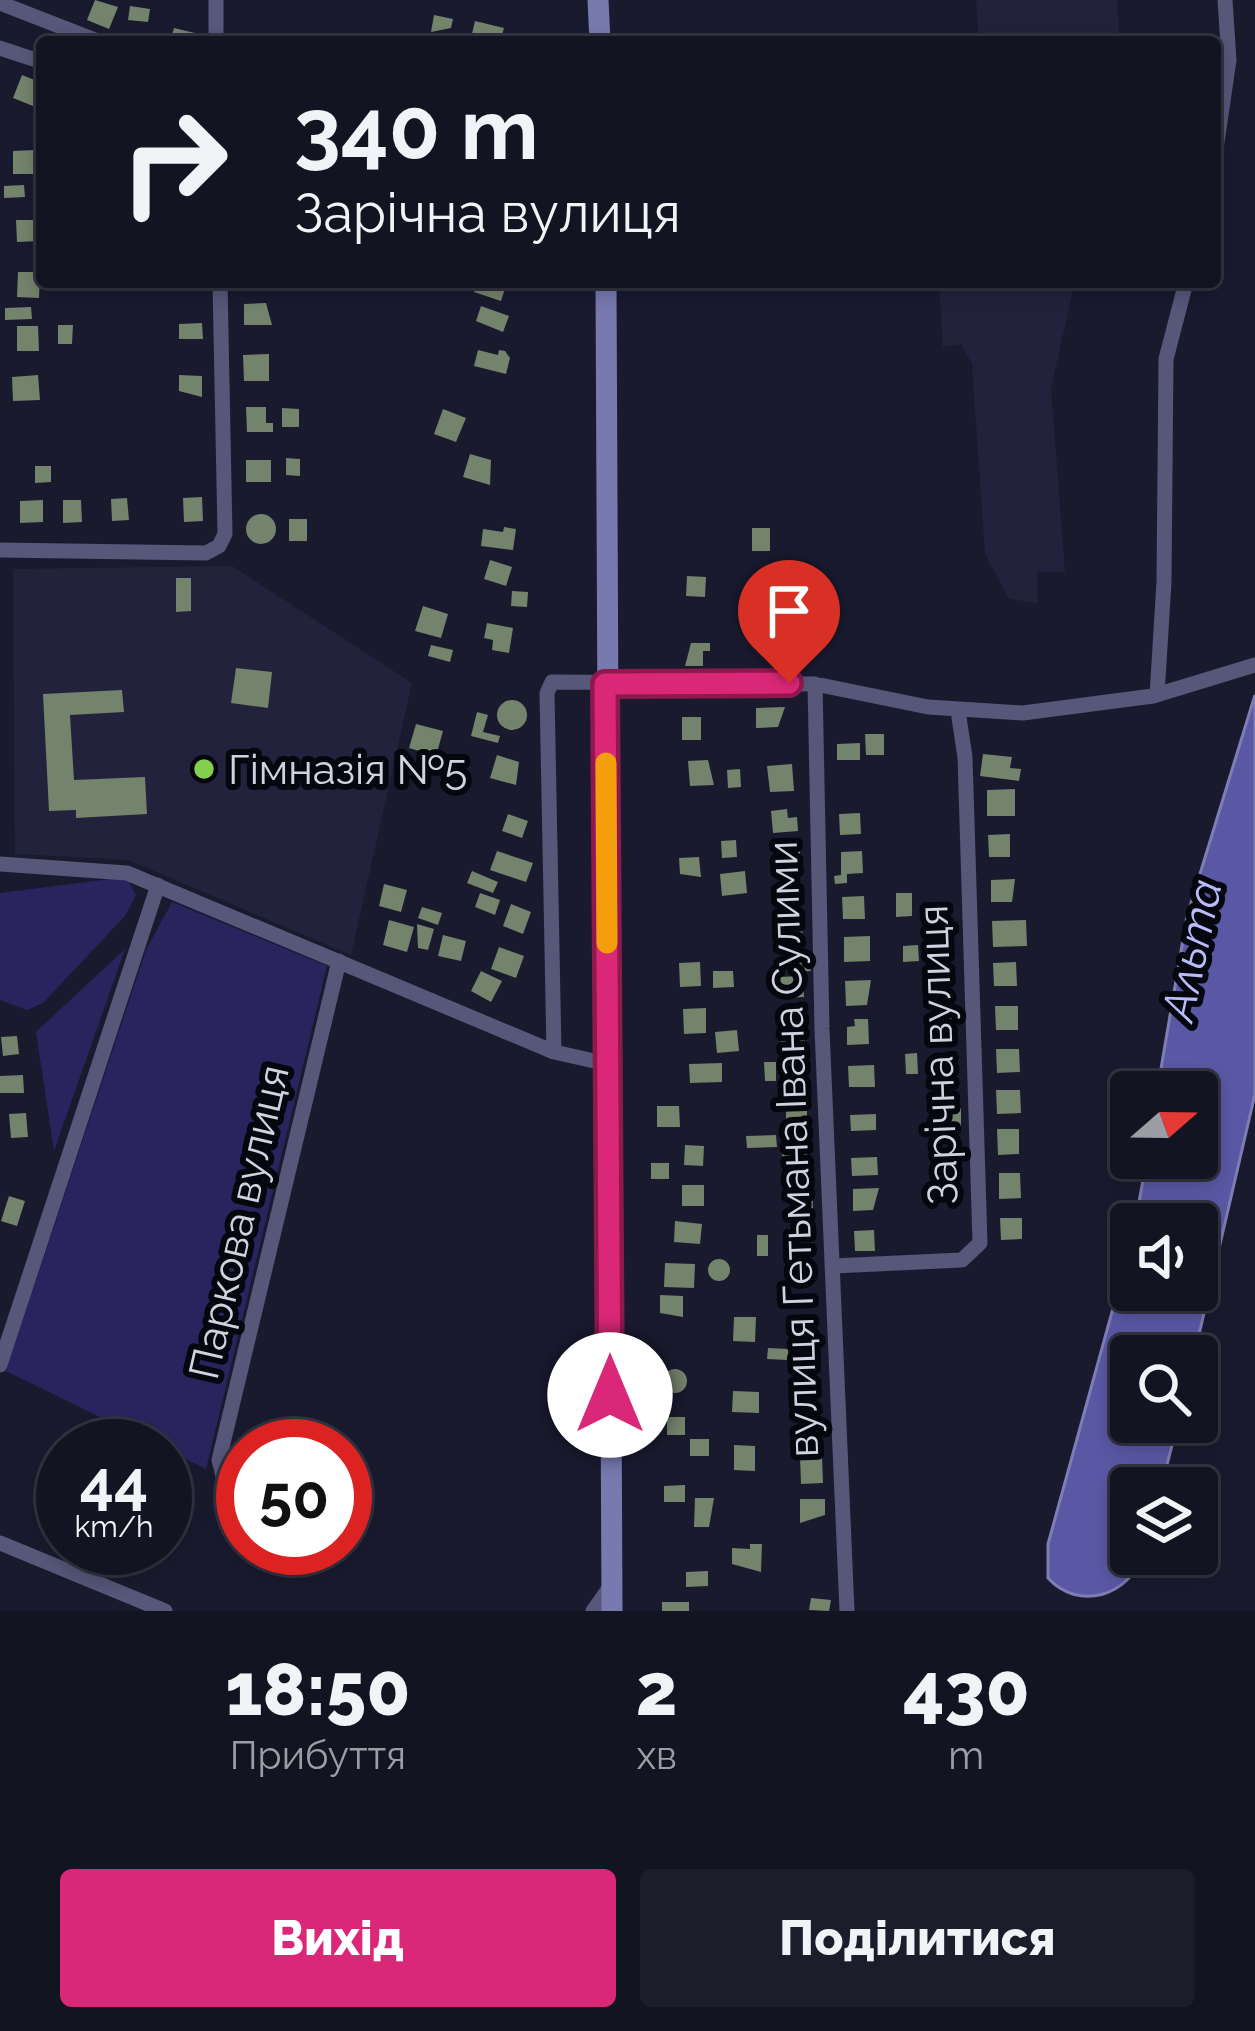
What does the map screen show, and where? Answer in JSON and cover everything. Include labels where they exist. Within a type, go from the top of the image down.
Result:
[{"type":"main road","points":[[598,0],[600,36]]},
{"type":"main road","points":[[606,288],[611,530],[605,684],[612,1611]]},
{"type":"street","points":[[216,0],[216,36]]},
{"type":"street","points":[[1221,115],[1229,60],[1225,0]]},
{"type":"street","points":[[0,3],[85,36]]},
{"type":"street","points":[[0,48],[36,60]]},
{"type":"street","points":[[0,550],[206,553],[219,546],[225,534],[220,288]]},
{"type":"street","points":[[1157,694],[1165,582],[1166,359],[1184,288]]},
{"type":"street","points":[[554,1052],[547,693],[558,680],[815,684],[958,711],[1051,712],[1157,694],[1251,665]]},
{"type":"street","name":"вулиця Гетьмана Івана Сулими","points":[[815,684],[847,1611]]},
{"type":"street","name":"Зарічна вулиця","points":[[833,1266],[962,1260],[980,1243],[965,758],[958,711]]},
{"type":"street","points":[[0,864],[108,870],[158,886],[554,1052],[608,1064]]},
{"type":"street","points":[[0,1365],[158,886]]},
{"type":"street","name":"Паркова вулиця","points":[[229,1419],[339,961]]},
{"type":"street","points":[[0,1544],[165,1611]]},
{"type":"street","points":[[593,1611],[612,1584]]},
{"type":"shaded area","points":[[976,0],[1117,0],[1120,36],[979,36]]},
{"type":"shaded area","points":[[939,288],[1074,288],[1051,388],[1065,572],[1037,572],[1038,603],[1009,599],[985,554],[972,364],[961,344],[943,347]]},
{"type":"shaded area","name":"Гімназія №5","points":[[232,566],[412,683],[351,955],[128,860],[15,854],[13,569]]},
{"type":"shaded area","points":[[126,877],[136,895],[125,916],[43,1003],[27,1010],[0,1000],[0,893]]},
{"type":"shaded area","points":[[172,902],[327,966],[206,1469],[192,1462],[192,1419],[104,1419],[6,1371],[146,950]]},
{"type":"shaded area","points":[[125,949],[54,1151],[36,1032]]},
{"type":"water","name":"Альта","points":[[1255,695],[1255,1094],[1218,1253],[1218,1203],[1139,1203],[1143,1179],[1218,1179],[1218,1071],[1161,1071],[1187,916]]},
{"type":"water","points":[[1112,1311],[1204,1311],[1199,1335],[1110,1335],[1110,1443],[1173,1443],[1166,1467],[1110,1467],[1110,1575],[1131,1575],[1102,1594],[1074,1594],[1048,1578],[1048,1544]]},
{"type":"building","points":[[95,0],[118,7],[109,29],[87,20]]},
{"type":"building","points":[[130,6],[150,9],[148,22],[128,20]]},
{"type":"building","points":[[434,15],[453,19],[451,28],[431,32]]},
{"type":"building","points":[[475,21],[504,28],[502,36],[471,36]]},
{"type":"building","points":[[174,28],[199,34],[198,36],[172,36]]},
{"type":"building","points":[[22,75],[36,81],[33,106],[13,98]]},
{"type":"building","points":[[35,150],[35,174],[13,174],[13,151]]},
{"type":"building","points":[[24,185],[25,197],[4,198],[4,186]]},
{"type":"building","points":[[16,220],[36,220],[36,241],[17,242]]},
{"type":"building","points":[[18,272],[36,272],[39,298],[17,297]]},
{"type":"building","points":[[475,288],[505,288],[501,301],[474,292]]},
{"type":"building","points":[[266,303],[272,325],[244,325],[244,304]]},
{"type":"building","points":[[481,306],[509,316],[503,332],[476,321]]},
{"type":"building","points":[[31,307],[32,319],[5,320],[5,308]]},
{"type":"building","points":[[202,323],[203,339],[179,339],[179,324]]},
{"type":"building","points":[[58,325],[73,325],[72,344],[58,344]]},
{"type":"building","points":[[17,326],[38,326],[39,351],[17,351]]},
{"type":"building","points":[[478,350],[498,355],[499,350],[505,351],[510,358],[506,374],[474,366]]},
{"type":"building","points":[[269,354],[269,381],[244,381],[243,355]]},
{"type":"building","points":[[38,375],[40,400],[13,401],[12,377]]},
{"type":"building","points":[[179,375],[202,376],[202,397],[179,391]]},
{"type":"building","points":[[246,407],[266,407],[266,423],[273,423],[273,432],[247,432]]},
{"type":"building","points":[[282,408],[299,409],[299,427],[282,427]]},
{"type":"building","points":[[443,409],[466,418],[456,442],[434,434]]},
{"type":"building","points":[[470,454],[491,460],[490,485],[463,477]]},
{"type":"building","points":[[286,458],[300,459],[300,476],[286,475]]},
{"type":"building","points":[[246,460],[271,460],[271,482],[246,482]]},
{"type":"building","points":[[35,466],[51,466],[51,482],[35,483]]},
{"type":"building","points":[[202,497],[203,521],[184,522],[183,498]]},
{"type":"building","points":[[127,498],[129,520],[112,521],[111,499]]},
{"type":"building","points":[[43,500],[43,522],[20,523],[20,501]]},
{"type":"building","points":[[63,500],[81,500],[82,522],[63,523]]},
{"type":"building","points":[[261,514],[272,518],[276,529],[272,540],[261,544],[250,540],[246,529],[250,518]]},
{"type":"building","points":[[289,519],[307,519],[307,541],[289,541]]},
{"type":"building","points":[[504,527],[516,529],[513,550],[481,546],[483,529],[503,532]]},
{"type":"building","points":[[752,528],[770,528],[770,551],[752,551]]},
{"type":"building","points":[[490,560],[512,567],[506,586],[484,579]]},
{"type":"building","points":[[687,576],[706,577],[705,597],[686,596]]},
{"type":"building","points":[[176,578],[191,578],[191,611],[176,612]]},
{"type":"building","points":[[772,578],[787,578],[786,597],[772,597]]},
{"type":"building","points":[[512,591],[528,592],[527,607],[511,606]]},
{"type":"building","points":[[423,606],[448,614],[441,638],[415,631]]},
{"type":"building","points":[[776,620],[786,620],[786,641],[767,641],[767,626],[776,626]]},
{"type":"building","points":[[487,623],[513,628],[509,653],[492,650],[493,640],[484,638]]},
{"type":"building","points":[[691,643],[710,643],[710,651],[703,651],[703,666],[685,666]]},
{"type":"building","points":[[431,645],[453,650],[450,662],[428,656]]},
{"type":"building","points":[[236,668],[272,672],[268,708],[231,703]]},
{"type":"building","name":"Гімназія №5","points":[[122,690],[124,712],[70,715],[74,780],[145,777],[147,814],[76,818],[76,810],[49,811],[43,694]]},
{"type":"building","points":[[512,700],[523,704],[527,715],[523,726],[512,730],[501,726],[497,715],[501,704]]},
{"type":"building","points":[[785,707],[778,727],[756,728],[756,708]]},
{"type":"building","points":[[477,712],[488,715],[483,732],[500,736],[498,743],[471,736]]},
{"type":"building","points":[[682,717],[701,717],[701,740],[682,740]]},
{"type":"building","points":[[416,724],[443,731],[436,756],[409,748]]},
{"type":"building","points":[[865,734],[884,734],[884,755],[866,755]]},
{"type":"building","points":[[860,743],[860,760],[837,760],[837,744]]},
{"type":"building","points":[[983,754],[1012,757],[1010,768],[1021,769],[1019,781],[980,776]]},
{"type":"building","points":[[497,755],[519,762],[516,785],[490,778]]},
{"type":"building","points":[[708,760],[714,785],[690,786],[688,761]]},
{"type":"building","points":[[792,764],[794,791],[770,792],[767,766]]},
{"type":"building","points":[[740,769],[741,787],[728,788],[727,770]]},
{"type":"building","points":[[1015,789],[1015,816],[987,816],[987,790]]},
{"type":"building","points":[[787,809],[788,818],[797,817],[798,831],[773,833],[771,811]]},
{"type":"building","points":[[860,813],[861,834],[840,835],[839,814]]},
{"type":"building","points":[[508,814],[528,821],[522,838],[502,831]]},
{"type":"building","points":[[1010,834],[1010,857],[989,857],[988,835]]},
{"type":"building","points":[[736,840],[737,857],[722,858],[721,841]]},
{"type":"building","points":[[779,843],[800,843],[800,866],[779,867]]},
{"type":"building","points":[[497,851],[533,863],[526,882],[490,870]]},
{"type":"building","points":[[862,851],[863,873],[847,874],[847,883],[835,884],[834,876],[841,875],[841,852]]},
{"type":"building","points":[[699,857],[701,877],[680,874],[679,858]]},
{"type":"building","points":[[472,871],[498,882],[493,893],[467,883]]},
{"type":"building","points":[[745,871],[747,893],[722,896],[720,874]]},
{"type":"building","points":[[1015,879],[1012,902],[991,902],[991,880]]},
{"type":"building","points":[[384,884],[407,890],[401,912],[379,906]]},
{"type":"building","points":[[480,893],[500,900],[495,915],[475,907]]},
{"type":"building","points":[[896,893],[912,893],[912,916],[896,917]]},
{"type":"building","points":[[864,896],[865,919],[843,919],[842,897]]},
{"type":"building","points":[[511,904],[531,912],[523,934],[503,926]]},
{"type":"building","points":[[422,907],[442,913],[438,925],[418,918]]},
{"type":"building","points":[[389,920],[414,927],[407,952],[383,945]]},
{"type":"building","points":[[1026,920],[1027,946],[993,947],[992,921]]},
{"type":"building","points":[[802,921],[803,945],[781,946],[780,922]]},
{"type":"building","points":[[417,924],[434,929],[428,950],[418,948]]},
{"type":"building","points":[[443,935],[466,941],[461,961],[438,956]]},
{"type":"building","points":[[870,936],[870,961],[844,962],[844,937]]},
{"type":"building","points":[[918,945],[919,961],[903,962],[903,946]]},
{"type":"building","points":[[499,947],[524,956],[516,978],[491,969]]},
{"type":"building","points":[[794,953],[805,953],[811,971],[794,972]]},
{"type":"building","points":[[700,962],[701,986],[680,987],[679,963]]},
{"type":"building","points":[[1016,962],[1017,986],[994,986],[993,963]]},
{"type":"building","points":[[481,971],[502,981],[491,1002],[471,991]]},
{"type":"building","points":[[713,971],[733,971],[734,987],[713,988]]},
{"type":"building","points":[[803,976],[804,997],[780,998],[779,977]]},
{"type":"building","points":[[871,980],[867,1005],[846,1006],[845,981]]},
{"type":"building","points":[[995,1006],[1018,1006],[1018,1030],[996,1030]]},
{"type":"building","points":[[706,1008],[706,1033],[684,1034],[683,1009]]},
{"type":"building","points":[[955,1016],[956,1044],[940,1044],[939,1017]]},
{"type":"building","points":[[854,1019],[868,1019],[869,1044],[847,1045],[847,1027],[855,1026]]},
{"type":"building","points":[[804,1022],[805,1046],[781,1047],[780,1023]]},
{"type":"building","points":[[737,1030],[739,1051],[717,1053],[715,1032]]},
{"type":"building","points":[[17,1036],[19,1054],[3,1056],[1,1037]]},
{"type":"building","points":[[996,1049],[1019,1049],[1020,1072],[997,1073]]},
{"type":"building","points":[[917,1053],[918,1074],[906,1074],[905,1054]]},
{"type":"building","points":[[764,1062],[776,1062],[776,1081],[765,1081]]},
{"type":"building","points":[[722,1063],[722,1082],[690,1083],[689,1064]]},
{"type":"building","points":[[940,1063],[958,1063],[958,1082],[940,1083]]},
{"type":"building","points":[[874,1065],[875,1087],[849,1087],[848,1066]]},
{"type":"building","points":[[786,1072],[805,1072],[805,1094],[786,1094]]},
{"type":"building","points":[[23,1075],[24,1093],[0,1093],[0,1076]]},
{"type":"building","points":[[996,1090],[1020,1090],[1021,1113],[997,1114]]},
{"type":"building","points":[[657,1106],[679,1106],[680,1127],[657,1127]]},
{"type":"building","points":[[961,1108],[961,1127],[931,1128],[931,1109]]},
{"type":"building","points":[[786,1109],[807,1109],[807,1130],[786,1130]]},
{"type":"building","points":[[26,1113],[28,1137],[11,1138],[9,1114]]},
{"type":"building","points":[[876,1114],[876,1130],[851,1131],[850,1115]]},
{"type":"building","points":[[997,1129],[1019,1129],[1019,1154],[998,1155]]},
{"type":"building","points":[[776,1135],[777,1147],[747,1148],[746,1136]]},
{"type":"building","points":[[685,1145],[704,1146],[703,1166],[684,1165]]},
{"type":"building","points":[[807,1148],[808,1175],[788,1171],[780,1149]]},
{"type":"building","points":[[877,1157],[878,1175],[852,1176],[851,1158]]},
{"type":"building","points":[[651,1163],[669,1163],[669,1179],[651,1179]]},
{"type":"building","points":[[999,1173],[1020,1173],[1021,1198],[999,1199]]},
{"type":"building","points":[[682,1185],[704,1185],[704,1206],[682,1206]]},
{"type":"building","points":[[879,1188],[873,1210],[853,1211],[853,1189]]},
{"type":"building","points":[[793,1189],[812,1189],[813,1209],[793,1210]]},
{"type":"building","points":[[9,1196],[25,1201],[17,1226],[1,1221]]},
{"type":"building","points":[[1000,1218],[1022,1218],[1022,1239],[1001,1240]]},
{"type":"building","points":[[675,1221],[702,1224],[700,1244],[674,1242]]},
{"type":"building","points":[[788,1228],[813,1228],[813,1254],[788,1254]]},
{"type":"building","points":[[874,1230],[875,1251],[855,1251],[854,1231]]},
{"type":"building","points":[[757,1235],[768,1235],[768,1256],[757,1256]]},
{"type":"building","points":[[719,1259],[730,1270],[719,1281],[708,1270]]},
{"type":"building","points":[[665,1263],[695,1264],[694,1288],[664,1287]]},
{"type":"building","points":[[660,1295],[683,1296],[683,1317],[660,1313]]},
{"type":"building","points":[[734,1317],[756,1317],[755,1342],[733,1341]]},
{"type":"building","points":[[768,1348],[788,1349],[788,1360],[767,1359]]},
{"type":"building","points":[[670,1369],[680,1369],[687,1381],[680,1393],[670,1393],[663,1386],[663,1376]]},
{"type":"building","points":[[733,1391],[759,1392],[759,1413],[732,1412]]},
{"type":"building","points":[[667,1417],[685,1417],[685,1435],[667,1435]]},
{"type":"building","points":[[690,1439],[709,1439],[709,1456],[690,1456]]},
{"type":"building","points":[[734,1445],[755,1446],[755,1471],[734,1470]]},
{"type":"building","points":[[800,1457],[822,1457],[823,1483],[801,1484]]},
{"type":"building","points":[[685,1485],[685,1502],[664,1502],[664,1486]]},
{"type":"building","points":[[695,1498],[714,1498],[709,1527],[694,1527]]},
{"type":"building","points":[[800,1499],[825,1499],[825,1515],[800,1523]]},
{"type":"building","points":[[750,1544],[762,1544],[761,1572],[732,1564],[732,1548],[750,1549]]},
{"type":"building","points":[[708,1571],[708,1586],[686,1587],[686,1572]]},
{"type":"building","points":[[811,1598],[831,1600],[829,1611],[809,1610]]},
{"type":"building","points":[[662,1602],[689,1602],[689,1611],[662,1611]]},
{"type":"slow traffic","points":[[606,763],[607,943]]},
{"type":"place","name":"Гімназія №5","points":[[204,769]]},
{"type":"route","points":[[610,1395],[605,684],[789,683]]}]
